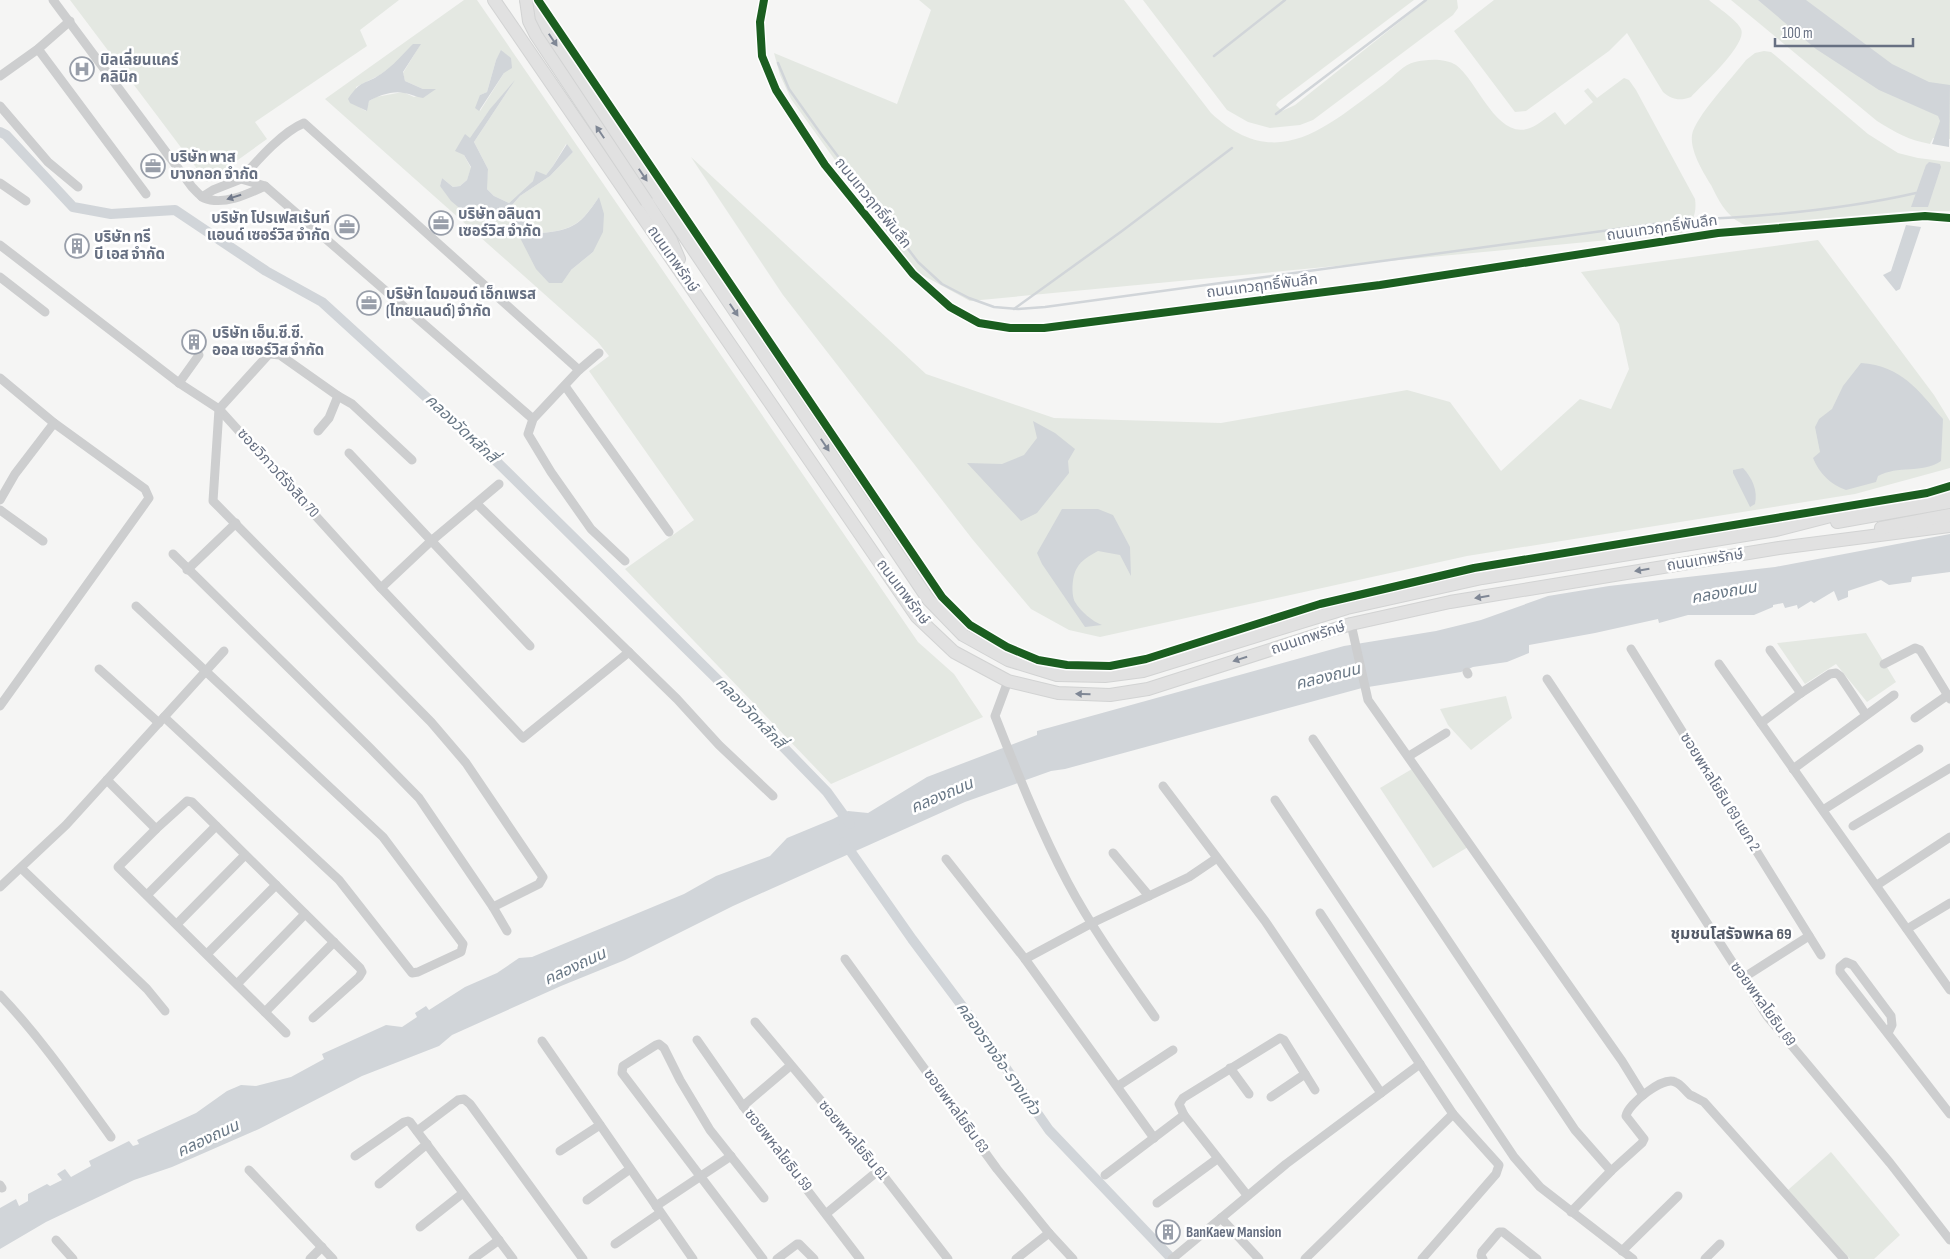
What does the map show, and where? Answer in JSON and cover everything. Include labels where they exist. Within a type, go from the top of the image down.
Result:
[{"type":"main road","name":"ถนนเทพรักษ์","points":[[494,0],[917,616],[954,652],[1008,681],[1058,693],[1110,695],[1139,690],[1351,624],[1450,602],[1779,548],[1950,526]]},
{"type":"main road","name":"ถนนเทพรักษ์","points":[[526,0],[535,6],[928,599],[963,634],[1008,660],[1057,675],[1105,676],[1143,671],[1347,608],[1482,578],[1776,530],[1858,509],[1927,499],[1950,493]]},
{"type":"main road","points":[[526,0],[529,21],[536,34],[671,240],[689,282]]},
{"type":"main road","name":"ถนนเทพรักษ์","points":[[1779,548],[1950,502]]},
{"type":"main road","name":"ถนนเทพรักษ์","points":[[1776,530],[1861,525],[1950,515]]},
{"type":"street","points":[[53,0],[192,187],[202,197],[215,201],[227,200],[251,193],[265,186]]},
{"type":"street","name":"ถนนเทวฤทธิ์พันลึก","points":[[764,0],[760,22],[762,56],[776,90],[825,165],[913,274],[950,307],[979,323],[1010,328],[1044,328],[1380,285],[1718,233],[1925,216],[1950,218]]},
{"type":"street","points":[[0,76],[38,49],[70,21]]},
{"type":"street","points":[[38,49],[146,194]]},
{"type":"street","points":[[0,106],[48,162],[78,187]]},
{"type":"street","points":[[202,197],[213,190],[241,179],[262,155],[293,129],[304,123],[579,370]]},
{"type":"street","points":[[241,179],[265,186],[533,420]]},
{"type":"street","points":[[0,183],[26,201]]},
{"type":"street","name":"ซอยวิภาวดีรังสิต 70","points":[[0,245],[179,383],[219,409],[382,588],[523,738],[629,652]]},
{"type":"street","points":[[0,277],[45,312]]},
{"type":"street","points":[[599,353],[579,370],[533,420],[528,434],[551,472],[592,529],[625,561]]},
{"type":"street","points":[[412,460],[352,404],[280,356],[269,354],[219,409],[213,501],[431,722],[466,763],[543,877],[539,884],[493,908]]},
{"type":"street","points":[[179,383],[199,355]]},
{"type":"street","points":[[0,378],[54,423],[145,489],[149,498],[0,706]]},
{"type":"street","points":[[565,386],[669,532]]},
{"type":"street","points":[[318,431],[329,418],[338,396]]},
{"type":"street","points":[[0,500],[15,474],[54,423]]},
{"type":"street","points":[[349,453],[430,542],[530,646]]},
{"type":"street","points":[[382,588],[430,542],[499,484]]},
{"type":"street","points":[[477,504],[677,699],[719,745],[773,796]]},
{"type":"street","points":[[0,510],[43,541]]},
{"type":"street","points":[[187,570],[236,523]]},
{"type":"street","points":[[173,554],[187,570],[369,747],[418,798],[507,931]]},
{"type":"street","points":[[99,669],[162,720],[339,880],[412,973],[461,952],[463,944],[383,836],[136,606]]},
{"type":"street","points":[[1351,624],[1368,700],[1622,1061],[1643,1094]]},
{"type":"street","points":[[1884,664],[1915,648],[1920,650],[1949,697],[1914,718]]},
{"type":"street","name":"ซอยพหลโยธิน 69 แยก 2","points":[[1631,649],[1821,955]]},
{"type":"street","points":[[1770,650],[1801,693]]},
{"type":"street","points":[[0,887],[66,825],[224,651]]},
{"type":"street","points":[[1719,664],[1949,987]]},
{"type":"street","points":[[1761,724],[1801,693],[1830,674],[1836,673],[1840,676],[1866,715]]},
{"type":"street","name":"ซอยพหลโยธิน 69","points":[[1547,679],[1767,1016],[1890,1163],[1950,1240]]},
{"type":"street","points":[[1008,681],[995,716],[1028,796],[1068,883],[1092,923],[1155,1017]]},
{"type":"street","points":[[1793,769],[1894,695]]},
{"type":"street","points":[[1409,756],[1446,733]]},
{"type":"street","points":[[1313,739],[1576,1130],[1611,1171]]},
{"type":"street","points":[[1823,810],[1919,749]]},
{"type":"street","points":[[1853,826],[1950,768]]},
{"type":"street","points":[[107,780],[156,829]]},
{"type":"street","points":[[1162,786],[1264,921],[1381,1093]]},
{"type":"street","points":[[286,1034],[118,867],[188,800],[360,968],[362,972],[359,977],[313,1018]]},
{"type":"street","points":[[1275,800],[1514,1157],[1540,1187],[1633,1259]]},
{"type":"street","points":[[147,895],[216,826]]},
{"type":"street","points":[[1877,885],[1950,837]]},
{"type":"street","points":[[1113,853],[1149,896]]},
{"type":"street","points":[[177,924],[245,855]]},
{"type":"street","points":[[1025,959],[1092,923],[1189,877],[1217,858]]},
{"type":"street","points":[[946,859],[1025,959],[1154,1138]]},
{"type":"street","points":[[21,868],[147,989],[165,1011]]},
{"type":"street","points":[[207,954],[276,885]]},
{"type":"street","points":[[1907,928],[1950,903]]},
{"type":"street","points":[[237,984],[306,914]]},
{"type":"street","points":[[1320,914],[1453,1114],[1499,1165],[1498,1170],[1422,1259]]},
{"type":"street","points":[[1743,978],[1809,936]]},
{"type":"street","points":[[265,1012],[334,942]]},
{"type":"street","name":"ซอยพหลโยธิน 63","points":[[845,959],[998,1169],[1048,1233],[1073,1259]]},
{"type":"street","points":[[1888,1033],[1892,1025],[1891,1016],[1852,965],[1846,962],[1840,967],[1840,972],[1950,1114]]},
{"type":"street","points":[[0,995],[17,1013],[75,1087],[111,1137]]},
{"type":"street","name":"ซอยพหลโยธิน 61","points":[[756,1022],[790,1066],[879,1170],[948,1259]]},
{"type":"street","points":[[1247,1196],[1184,1116],[1179,1104],[1183,1098],[1280,1038],[1284,1040],[1315,1090]]},
{"type":"street","name":"ซอยพหลโยธิน 59","points":[[697,1040],[743,1106],[827,1213],[859,1258]]},
{"type":"street","points":[[542,1041],[689,1257]]},
{"type":"street","points":[[762,1259],[622,1074],[623,1066],[656,1044],[664,1048],[680,1080],[710,1130],[764,1198]]},
{"type":"street","points":[[1118,1086],[1173,1050]]},
{"type":"street","points":[[1175,1257],[1247,1196],[1420,1064]]},
{"type":"street","points":[[743,1106],[790,1066]]},
{"type":"street","points":[[1230,1068],[1248,1094]]},
{"type":"street","points":[[1270,1097],[1304,1074]]},
{"type":"street","points":[[1571,1212],[1611,1171],[1642,1143],[1644,1139],[1626,1116],[1628,1110],[1643,1094],[1667,1081],[1672,1081],[1704,1102],[1844,1259]]},
{"type":"street","points":[[417,1131],[458,1100],[464,1099],[470,1104],[583,1259]]},
{"type":"street","points":[[1305,1259],[1453,1114]]},
{"type":"street","points":[[1105,1175],[1184,1116]]},
{"type":"street","points":[[355,1156],[408,1120],[513,1259]]},
{"type":"street","points":[[560,1151],[600,1125]]},
{"type":"street","points":[[379,1184],[427,1144]]},
{"type":"street","points":[[616,1244],[658,1209],[731,1156]]},
{"type":"street","points":[[1157,1203],[1217,1159]]},
{"type":"street","points":[[587,1200],[630,1169]]},
{"type":"street","points":[[249,1170],[333,1259]]},
{"type":"street","points":[[827,1213],[879,1170]]},
{"type":"street","points":[[420,1227],[463,1193]]},
{"type":"street","points":[[1622,1251],[1678,1196]]},
{"type":"street","points":[[1222,1218],[1259,1259]]},
{"type":"street","points":[[1483,1259],[1481,1256],[1482,1252],[1499,1232],[1503,1232],[1537,1259]]},
{"type":"street","points":[[1016,1259],[1048,1233]]},
{"type":"street","points":[[56,1240],[73,1259]]},
{"type":"street","points":[[473,1259],[499,1240]]},
{"type":"street","points":[[777,1259],[797,1244],[814,1259]]},
{"type":"street","points":[[1705,1259],[1720,1244]]},
{"type":"street","points":[[310,1259],[322,1247]]},
{"type":"shaded area","points":[[70,0],[399,0],[360,30],[367,46],[255,122],[267,139],[207,182]]},
{"type":"shaded area","points":[[464,0],[477,0],[918,642],[954,674],[983,717],[831,784],[625,569],[694,520],[589,371],[609,356],[597,341],[325,99]],"holes":[[[420,45],[403,73],[405,81],[423,89],[434,89],[414,97],[403,92],[376,97],[369,101],[366,111],[359,107],[356,87],[380,75]],[[502,50],[504,73],[480,111],[480,95],[487,92],[496,60]],[[511,86],[474,142],[488,169],[486,188],[494,196],[509,203],[533,181],[546,175],[566,144],[573,152],[550,176],[520,196],[506,212],[495,213],[440,186],[442,178],[453,187],[460,186],[467,180],[471,168],[464,155],[473,136],[490,110]],[[599,197],[593,252],[571,270],[524,244],[515,228],[523,212],[529,223],[541,233],[569,227],[587,214]]]},
{"type":"shaded area","points":[[919,0],[1124,0],[1211,113],[1235,131],[1258,141],[1280,142],[1301,138],[1322,128],[1363,100],[1403,68],[1411,63],[1420,61],[1441,60],[1456,65],[1498,118],[1507,126],[1518,130],[1533,127],[1555,112],[1565,125],[1593,102],[1584,91],[1588,88],[1597,98],[1624,78],[1629,80],[1636,90],[1695,199],[1695,213],[1691,222],[1682,233],[970,301],[915,271],[791,99],[780,75],[774,53],[897,104],[931,10]]},
{"type":"shaded area","points":[[1143,0],[1414,0],[1278,102],[1276,105],[1282,111],[1295,105],[1427,0],[1457,0],[1458,8],[1453,15],[1313,120],[1300,125],[1270,128],[1248,122],[1227,110]]},
{"type":"shaded area","points":[[1494,0],[1709,0],[1739,25],[1741,36],[1731,54],[1691,97],[1676,99],[1663,92],[1627,33],[1609,51],[1526,111],[1515,112],[1454,31]]},
{"type":"shaded area","points":[[1731,0],[1950,0],[1950,139],[1933,138],[1930,144],[1903,136],[1877,121]]},
{"type":"shaded area","points":[[1771,52],[1868,134],[1898,153],[1918,158],[1950,162],[1950,211],[1911,211],[1745,225],[1733,218],[1721,203],[1701,168],[1693,148],[1692,135],[1707,108],[1746,60],[1755,53]]},
{"type":"shaded area","points":[[691,157],[926,374],[1054,418],[1221,423],[1407,390],[1450,402],[1501,471],[1580,399],[1611,409],[1629,369],[1619,324],[1581,272],[1818,240],[1934,395],[1950,421],[1950,468],[1855,494],[1467,556],[1100,637],[1069,630],[1031,609],[973,540],[783,295]]},
{"type":"shaded area","points":[[1866,633],[1896,682],[1867,702],[1836,664],[1805,684],[1777,643]]},
{"type":"shaded area","points":[[1506,696],[1512,718],[1471,750],[1448,725],[1440,709]]},
{"type":"shaded area","points":[[1412,769],[1468,847],[1433,868],[1380,788]]},
{"type":"shaded area","points":[[1831,1152],[1900,1235],[1874,1259],[1850,1259],[1788,1190]]},
{"type":"water","points":[[1758,0],[1806,0],[1892,64],[1929,82],[1950,85],[1949,147],[1932,144],[1940,121],[1938,116],[1879,90],[1816,49]]},
{"type":"water","points":[[413,44],[421,44],[403,72],[405,81],[423,89],[436,89],[423,98],[400,92],[381,95],[369,101],[367,111],[350,103],[348,99],[356,88],[385,71]]},
{"type":"water","points":[[501,50],[511,58],[512,68],[504,73],[479,111],[475,108],[480,95],[487,92],[496,60]]},
{"type":"water","points":[[515,80],[474,142],[488,169],[487,189],[494,196],[509,203],[533,181],[536,171],[546,175],[567,144],[573,152],[550,176],[520,196],[506,212],[495,213],[478,205],[463,211],[451,201],[440,186],[442,178],[453,187],[460,186],[467,180],[471,167],[464,155],[455,151],[465,134],[470,138],[490,109]]},
{"type":"water","points":[[1929,162],[1940,164],[1941,167],[1928,207],[1911,207],[1926,165]]},
{"type":"water","points":[[599,197],[604,214],[603,232],[593,252],[571,270],[562,283],[549,283],[536,269],[515,228],[516,216],[523,212],[529,223],[541,233],[561,230],[576,224],[587,214]]},
{"type":"water","points":[[1906,225],[1921,227],[1900,289],[1896,291],[1883,275],[1891,271]]},
{"type":"water","points":[[1861,363],[1875,365],[1898,374],[1917,389],[1943,419],[1941,461],[1918,469],[1886,473],[1878,476],[1876,482],[1846,490],[1831,482],[1822,473],[1813,458],[1820,452],[1815,427],[1819,419],[1832,409],[1843,386]]},
{"type":"water","points":[[1033,421],[1055,433],[1075,449],[1068,461],[1069,473],[1037,513],[1021,521],[967,463],[1002,464],[1024,455],[1037,438]]},
{"type":"water","points":[[1743,468],[1752,480],[1755,489],[1755,504],[1750,507],[1733,473],[1733,470]]},
{"type":"water","points":[[1062,509],[1098,509],[1113,515],[1130,547],[1131,576],[1120,555],[1098,551],[1084,560],[1075,571],[1073,590],[1075,602],[1087,616],[1102,625],[1085,627],[1042,564],[1037,553]]},
{"type":"water","name":"คลองถนน","points":[[1950,534],[1950,572],[1912,577],[1911,582],[1889,585],[1881,580],[1848,591],[1848,597],[1838,601],[1834,591],[1814,603],[1811,601],[1798,609],[1797,605],[1785,608],[1783,603],[1773,605],[1773,607],[1754,615],[1688,615],[1659,623],[1658,619],[1529,645],[1529,653],[1507,662],[1473,667],[1461,672],[1362,688],[1065,769],[1051,771],[965,802],[733,906],[625,960],[561,986],[452,1035],[439,1046],[362,1076],[259,1129],[172,1167],[134,1180],[46,1222],[0,1249],[0,1208],[16,1199],[19,1206],[28,1201],[28,1194],[47,1184],[50,1186],[62,1180],[57,1174],[65,1169],[71,1177],[91,1166],[89,1161],[129,1141],[133,1146],[139,1144],[137,1140],[196,1113],[227,1091],[241,1085],[256,1086],[291,1077],[324,1059],[322,1054],[386,1025],[402,1027],[417,1017],[415,1013],[426,1006],[429,1010],[465,987],[497,973],[519,958],[532,957],[684,894],[716,876],[770,856],[787,838],[848,811],[868,813],[927,777],[1037,735],[1037,731],[1344,646],[1436,631],[1481,620],[1548,596],[1609,586],[1775,567]]},
{"type":"waterway","points":[[1214,56],[1285,0]]},
{"type":"waterway","points":[[1276,114],[1426,0]]},
{"type":"waterway","points":[[778,63],[789,89],[918,262],[942,284],[969,298],[994,307],[1018,309],[1045,307],[1683,220],[1771,215],[1830,208],[1916,193]]},
{"type":"waterway","name":"คลองวัดหลักสี่","points":[[0,132],[6,135],[73,207],[111,214],[175,210],[266,271],[322,302],[494,459],[725,687],[827,792],[850,824]]},
{"type":"waterway","points":[[1014,309],[1232,148]]},
{"type":"waterway","name":"คลองรางอ้อ-รางแก้ว","points":[[844,842],[1049,1130],[1172,1259]]},
{"type":"cycle path","points":[[538,0],[942,597],[970,625],[1007,647],[1038,660],[1067,665],[1110,666],[1146,659],[1320,604],[1474,568],[1927,493],[1950,486]]},
{"type":"cycle path","points":[[764,0],[760,22],[762,56],[776,90],[825,165],[913,274],[950,307],[979,323],[1010,328],[1044,328],[1380,285],[1718,233],[1925,216],[1950,218]]},
{"type":"place","name":"บิลเลี่ยนแคร์ คลินิก","points":[[82,69]]},
{"type":"place","name":"บริษัท พาส บางกอก จำกัด","points":[[153,166]]},
{"type":"place","name":"บริษัท อลินดา เซอร์วิส จำกัด","points":[[441,223]]},
{"type":"place","name":"บริษัท โปรเฟสเร้นท์ แอนด์ เซอร์วิส จำกัด","points":[[347,227]]},
{"type":"place","name":"บริษัท ทรี บี เอส จำกัด","points":[[77,246]]},
{"type":"place","name":"บริษัท ไดมอนด์ เอ็กเพรส (ไทยแลนด์) จำกัด","points":[[369,303]]},
{"type":"place","name":"บริษัท เอ็น.ซี.ซี. ออล เซอร์วิส จำกัด","points":[[194,342]]},
{"type":"place","name":"BanKaew Mansion","points":[[1168,1232]]},
{"type":"district","name":"ชุมชนโสรัจพหล 69","points":[[1731,934]]}]
